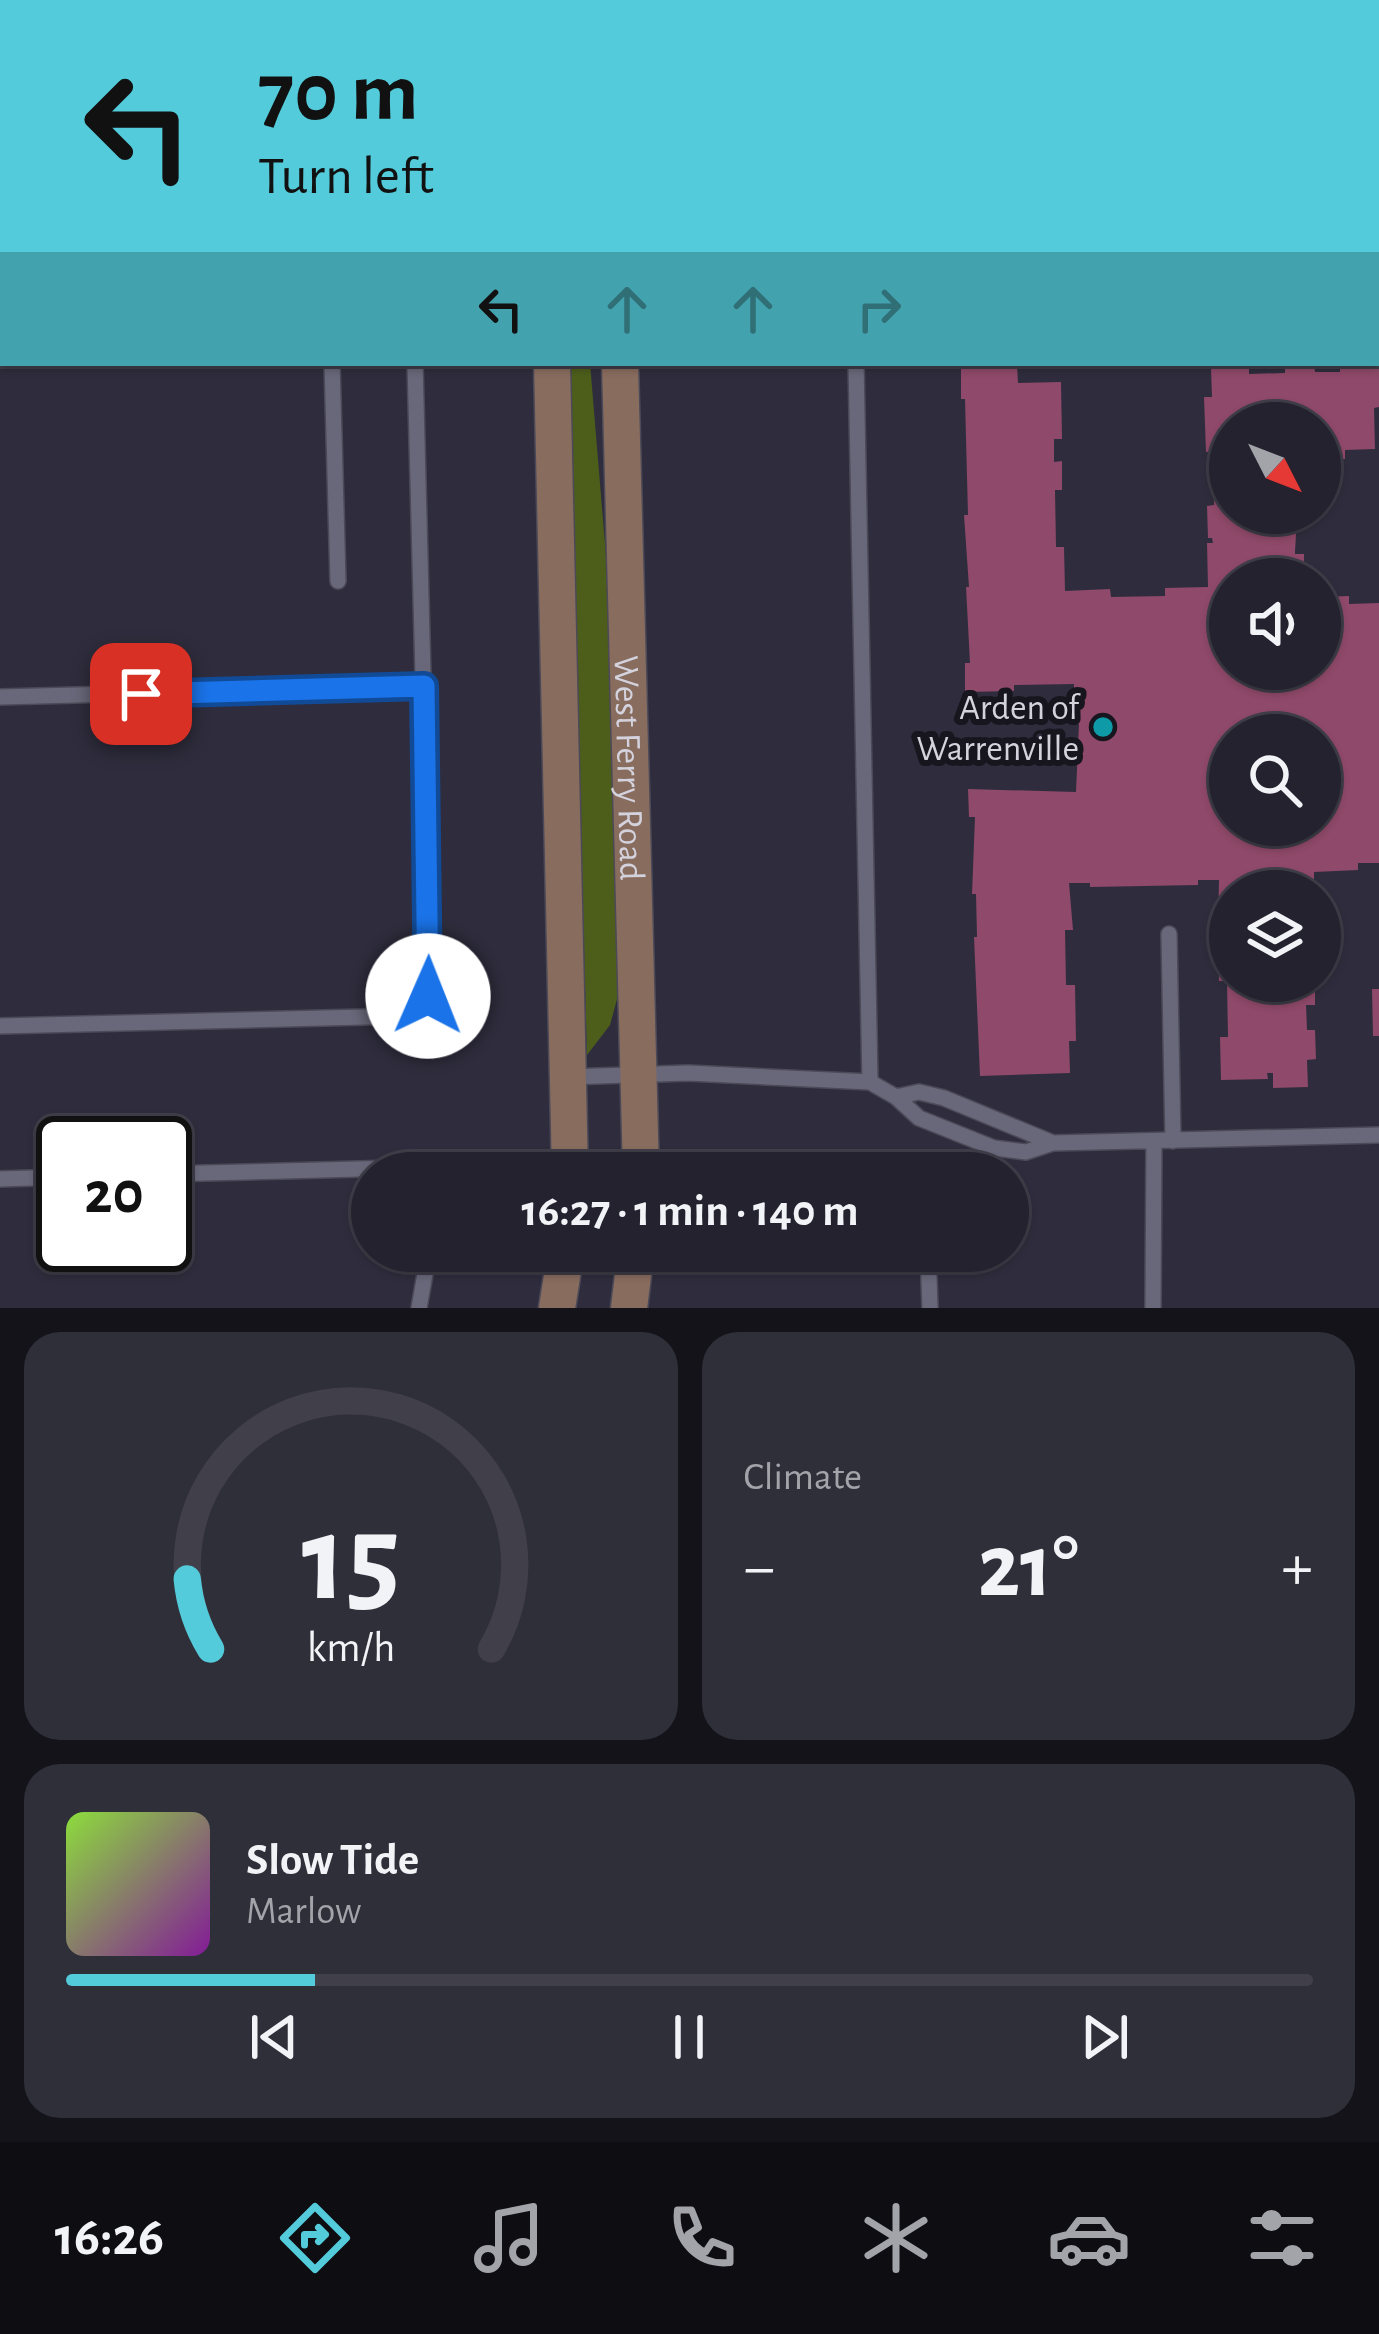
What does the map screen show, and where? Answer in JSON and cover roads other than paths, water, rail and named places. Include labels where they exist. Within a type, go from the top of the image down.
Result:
[{"type":"main road","name":"West Ferry Road","points":[[552,366],[570,1152]]},
{"type":"main road","name":"West Ferry Road","points":[[620,366],[641,1152]]},
{"type":"main road","points":[[557,1308],[563,1272]]},
{"type":"main road","points":[[629,1308],[633,1272]]},
{"type":"lane","points":[[332,366],[338,581]]},
{"type":"lane","points":[[0,1026],[405,1016],[421,1009],[431,989],[415,366]]},
{"type":"lane","points":[[856,366],[869,1082]]},
{"type":"lane","points":[[0,698],[424,686]]},
{"type":"lane","points":[[1169,934],[1172,1141]]},
{"type":"lane","points":[[568,1077],[688,1073],[869,1082],[896,1097],[919,1118],[994,1148],[1026,1152],[1053,1144],[1379,1136]]},
{"type":"lane","points":[[896,1097],[919,1092],[944,1098],[1053,1144]]},
{"type":"lane","points":[[1153,1308],[1154,1141]]},
{"type":"lane","points":[[192,1173],[351,1168]]},
{"type":"lane","points":[[0,1179],[36,1178]]},
{"type":"lane","points":[[419,1308],[425,1272]]},
{"type":"lane","points":[[929,1272],[930,1308]]},
{"type":"place","name":"Arden of Warrenville","points":[[1103,727]]}]
